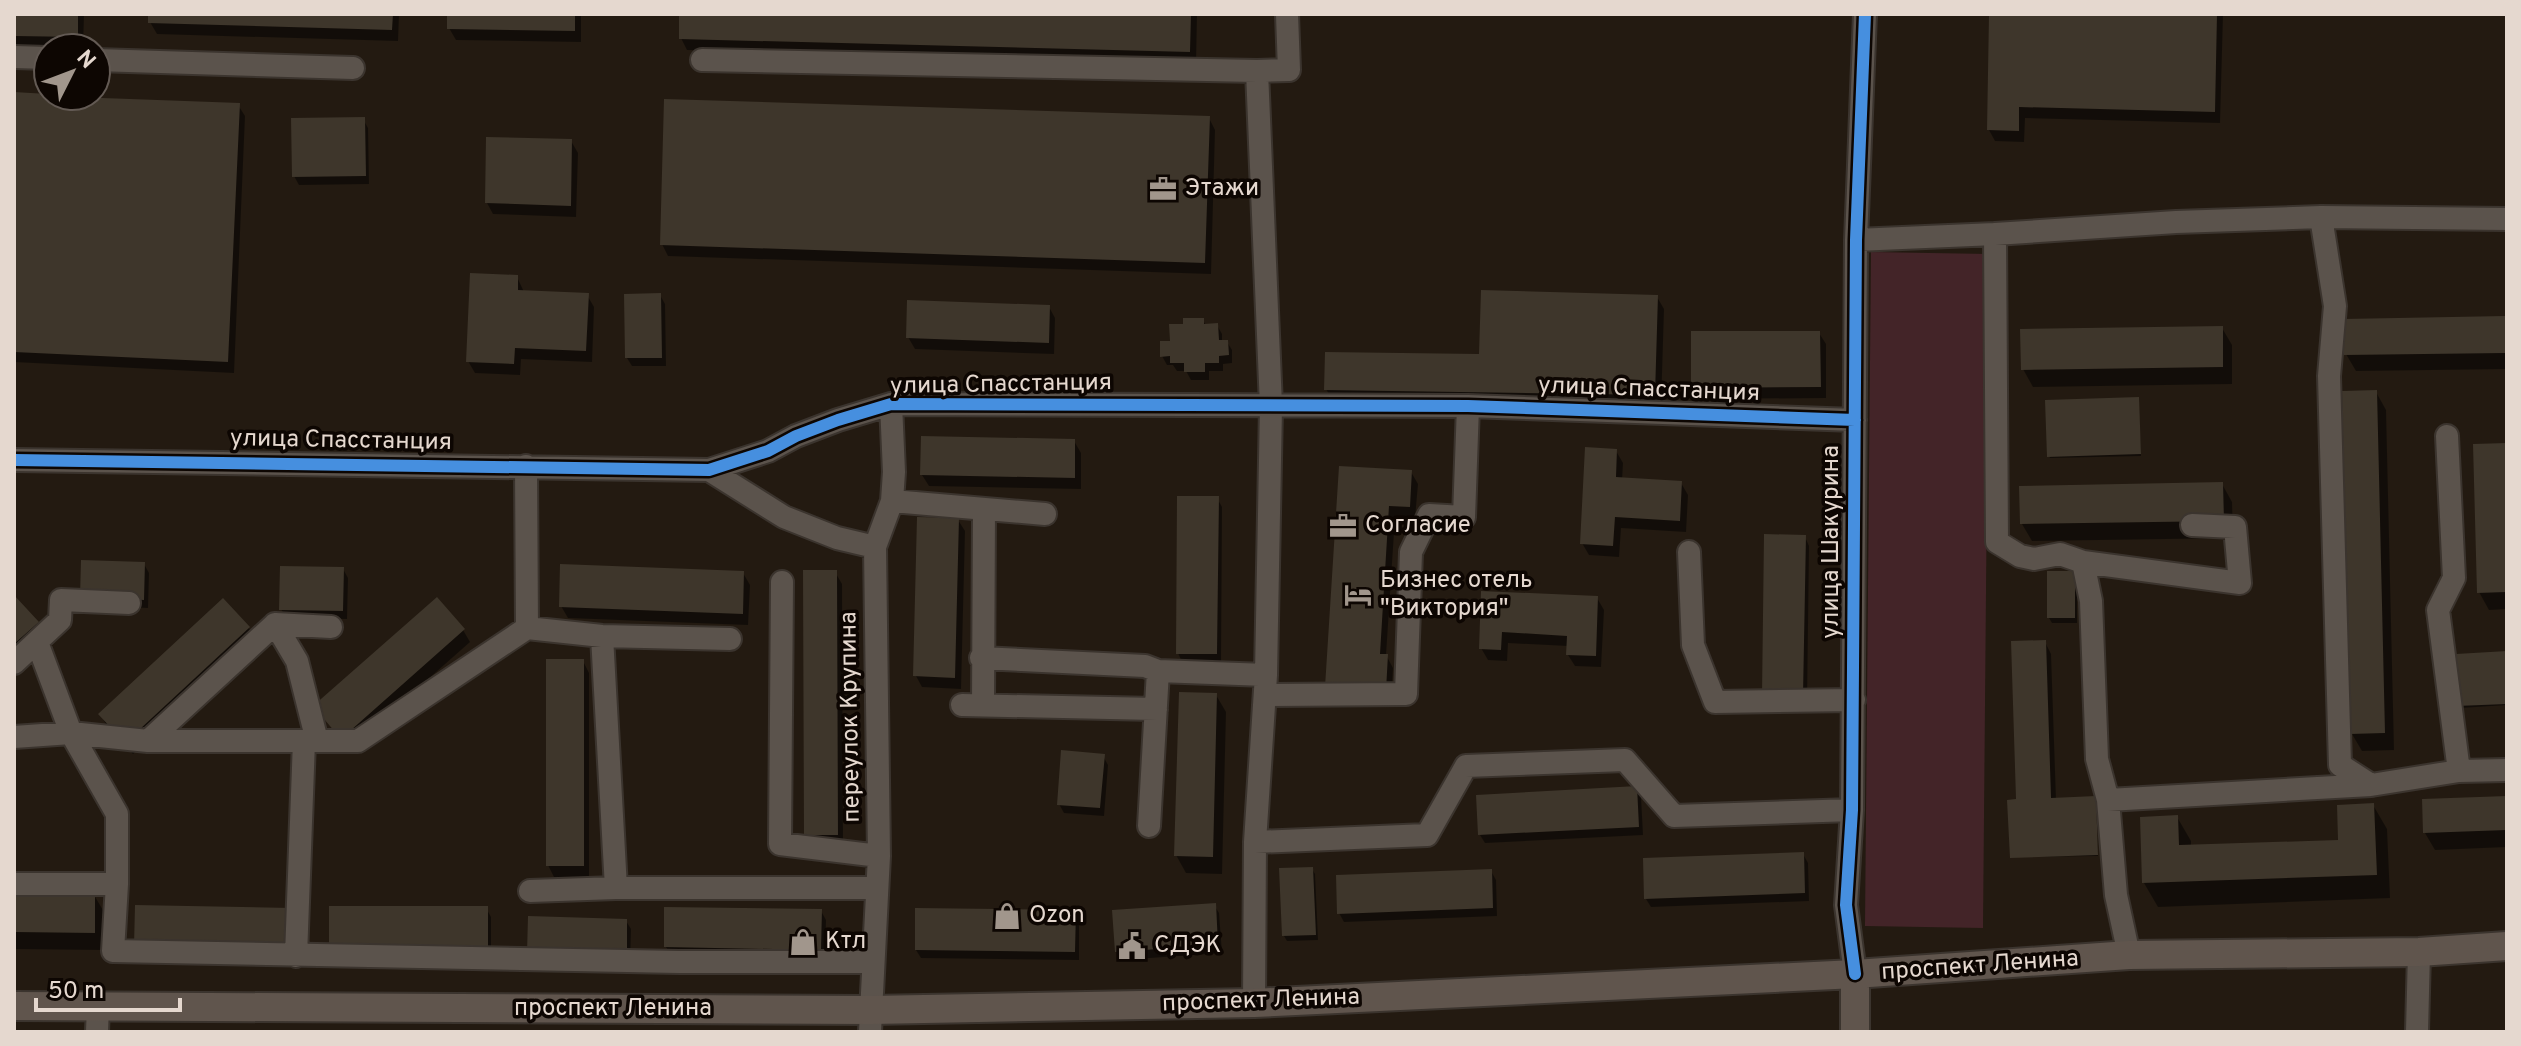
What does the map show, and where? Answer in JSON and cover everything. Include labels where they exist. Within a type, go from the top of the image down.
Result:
[{"type":"main road","name":"проспект Ленина","points":[[14,1006],[98,1019],[870,1021],[1855,974],[2129,955],[2419,952],[2507,946]]},
{"type":"main road","name":"улица Шакурина","points":[[1855,974],[1855,1032]]},
{"type":"street","points":[[702,60],[1289,70],[1287,14]]},
{"type":"street","name":"улица Шакурина","points":[[1855,974],[1846,905],[1854,700],[1856,240],[1865,14]]},
{"type":"street","points":[[112,60],[353,68]]},
{"type":"street","points":[[1254,1003],[1255,842],[1265,685],[1271,406],[1257,71]]},
{"type":"street","points":[[1856,240],[2321,217],[2507,219]]},
{"type":"street","points":[[2321,217],[2335,306],[2329,376],[2340,765],[2371,785]]},
{"type":"street","points":[[1995,234],[1997,542],[2020,556],[2034,559],[2060,554],[2083,562],[2240,583],[2235,527],[2192,525]]},
{"type":"street","name":"улица Спасстанция","points":[[14,460],[709,470],[768,451],[838,420],[891,404],[1468,406],[1855,420]]},
{"type":"street","name":"переулок Крупина","points":[[870,1021],[879,856],[875,547],[892,501],[891,404]]},
{"type":"street","points":[[981,658],[1151,668],[1265,685],[1406,694],[1411,552],[1429,515],[1464,517],[1468,406]]},
{"type":"street","points":[[2447,436],[2454,578],[2438,610],[2459,771]]},
{"type":"street","points":[[526,466],[527,628]]},
{"type":"street","points":[[709,470],[784,517],[837,538],[875,547]]},
{"type":"street","points":[[892,501],[1045,514]]},
{"type":"street","points":[[984,510],[981,658],[972,705],[1156,709]]},
{"type":"street","points":[[1689,552],[1693,645],[1715,702],[1854,700]]},
{"type":"street","points":[[2083,562],[2091,601],[2097,759],[2108,800],[2114,883],[2129,955]]},
{"type":"street","points":[[782,582],[780,844],[879,856]]},
{"type":"street","points":[[14,663],[60,620],[61,600],[129,603]]},
{"type":"street","points":[[148,741],[275,624],[331,627]]},
{"type":"street","points":[[275,624],[297,661],[311,741],[296,956]]},
{"type":"street","points":[[14,737],[71,733],[148,741],[358,741],[527,628],[602,636],[730,639]]},
{"type":"street","points":[[602,636],[616,888]]},
{"type":"street","points":[[37,642],[71,733],[117,814],[113,951],[872,962]]},
{"type":"street","points":[[1149,826],[1156,709],[1151,668]]},
{"type":"street","points":[[1255,842],[1427,835],[1466,766],[1625,760],[1674,816],[1852,810]]},
{"type":"street","points":[[2108,800],[2371,785],[2459,771],[2507,770]]},
{"type":"street","points":[[14,884],[117,884]]},
{"type":"street","points":[[530,891],[877,888]]},
{"type":"street","points":[[2417,1032],[2419,952]]},
{"type":"shaded area","points":[[1871,252],[1989,254],[1983,928],[1865,926]]},
{"type":"building","points":[[14,14],[78,14],[78,32],[32,32],[32,36],[14,36]]},
{"type":"building","points":[[148,14],[393,14],[392,30],[148,23]]},
{"type":"building","points":[[447,14],[575,14],[575,31],[447,29]]},
{"type":"building","points":[[679,14],[1191,14],[1190,52],[679,39]]},
{"type":"building","points":[[1989,14],[2217,14],[2215,112],[2019,107],[2019,131],[1987,130]]},
{"type":"building","points":[[14,92],[32,93],[32,112],[112,112],[112,98],[240,103],[228,362],[14,352]]},
{"type":"building","points":[[664,99],[1210,116],[1205,263],[660,245]]},
{"type":"building","points":[[365,117],[366,176],[292,177],[291,118]]},
{"type":"building","points":[[486,137],[572,139],[571,206],[485,203]]},
{"type":"building","points":[[470,273],[518,275],[518,290],[589,293],[586,351],[515,348],[514,364],[466,362]]},
{"type":"building","points":[[1481,290],[1658,295],[1655,395],[1324,390],[1325,352],[1479,354]]},
{"type":"building","points":[[661,293],[662,358],[625,358],[624,294]]},
{"type":"building","points":[[907,300],[1050,305],[1049,343],[906,338]]},
{"type":"building","points":[[2505,316],[2505,353],[2344,355],[2343,319]]},
{"type":"building","points":[[1183,318],[1204,318],[1204,324],[1218,323],[1219,340],[1228,340],[1229,355],[1219,356],[1219,363],[1205,363],[1205,372],[1184,372],[1184,363],[1170,363],[1170,356],[1160,357],[1160,341],[1170,341],[1169,324],[1183,324]]},
{"type":"building","points":[[2223,326],[2223,367],[2021,370],[2020,329]]},
{"type":"building","points":[[1691,331],[1820,331],[1821,387],[1691,388]]},
{"type":"building","points":[[2377,390],[2385,733],[2350,734],[2342,391]]},
{"type":"building","points":[[2139,397],[2141,454],[2047,457],[2045,400]]},
{"type":"building","points":[[921,436],[1075,439],[1075,478],[920,475]]},
{"type":"building","points":[[2507,443],[2507,592],[2477,593],[2473,444]]},
{"type":"building","points":[[1585,447],[1617,449],[1616,477],[1682,481],[1680,521],[1615,517],[1613,546],[1580,544]]},
{"type":"building","points":[[1339,466],[1412,470],[1410,507],[1389,506],[1380,654],[1388,654],[1386,691],[1325,687]]},
{"type":"building","points":[[2223,482],[2224,521],[2020,524],[2019,486]]},
{"type":"building","points":[[1177,496],[1219,496],[1217,654],[1176,654]]},
{"type":"building","points":[[917,517],[959,518],[955,678],[913,676]]},
{"type":"building","points":[[1764,534],[1806,535],[1803,696],[1762,695]]},
{"type":"building","points":[[81,560],[145,562],[144,600],[80,597]]},
{"type":"building","points":[[560,564],[744,571],[743,614],[559,607]]},
{"type":"building","points":[[280,566],[344,567],[343,611],[279,610]]},
{"type":"building","points":[[803,570],[837,570],[838,835],[804,835]]},
{"type":"building","points":[[2047,571],[2075,571],[2075,618],[2047,618]]},
{"type":"building","points":[[1481,591],[1598,596],[1596,656],[1566,655],[1567,636],[1502,632],[1501,650],[1479,649]]},
{"type":"building","points":[[14,595],[39,622],[14,644]]},
{"type":"building","points":[[437,597],[465,629],[341,739],[313,706]]},
{"type":"building","points":[[223,598],[250,627],[125,743],[98,714]]},
{"type":"building","points":[[2046,640],[2051,798],[2096,796],[2098,855],[2010,858],[2007,800],[2016,799],[2011,641]]},
{"type":"building","points":[[2507,651],[2507,704],[2457,706],[2456,654]]},
{"type":"building","points":[[546,659],[584,659],[584,866],[546,866]]},
{"type":"building","points":[[1179,692],[1217,693],[1213,857],[1174,856]]},
{"type":"building","points":[[1061,750],[1105,754],[1100,808],[1057,805]]},
{"type":"building","points":[[1637,786],[1639,827],[1478,835],[1476,795]]},
{"type":"building","points":[[2507,796],[2507,830],[2423,833],[2422,799]]},
{"type":"building","points":[[2374,803],[2377,875],[2142,883],[2140,817],[2178,815],[2179,845],[2338,840],[2337,805]]},
{"type":"building","points":[[1804,852],[1805,893],[1644,899],[1643,858]]},
{"type":"building","points":[[1313,867],[1316,935],[1282,936],[1279,868]]},
{"type":"building","points":[[1492,869],[1493,908],[1337,914],[1336,875]]},
{"type":"building","points":[[14,893],[95,893],[95,933],[14,932]]},
{"type":"building","points":[[1216,903],[1218,945],[1115,952],[1112,910]]},
{"type":"building","points":[[135,905],[292,908],[292,949],[134,946]]},
{"type":"building","points":[[329,906],[488,906],[488,948],[329,948]]},
{"type":"building","points":[[664,907],[822,909],[821,950],[664,947]]},
{"type":"building","points":[[915,908],[1076,910],[1075,952],[915,950]]},
{"type":"building","points":[[528,916],[627,919],[627,956],[527,953]]},
{"type":"cycle path","points":[[1855,974],[1846,905],[1852,810],[1856,240],[1865,14]]},
{"type":"cycle path","points":[[14,460],[709,470],[768,451],[838,420],[891,404],[1468,406],[1855,420]]},
{"type":"place","name":"Этажи","points":[[1163,189]]},
{"type":"place","name":"Согласие","points":[[1343,526]]},
{"type":"place","name":"Бизнес отель \"Виктория\"","points":[[1358,595]]},
{"type":"place","name":"Ozon","points":[[1007,916]]},
{"type":"place","name":"Ктл","points":[[803,942]]},
{"type":"place","name":"СДЭК","points":[[1132,946]]}]
